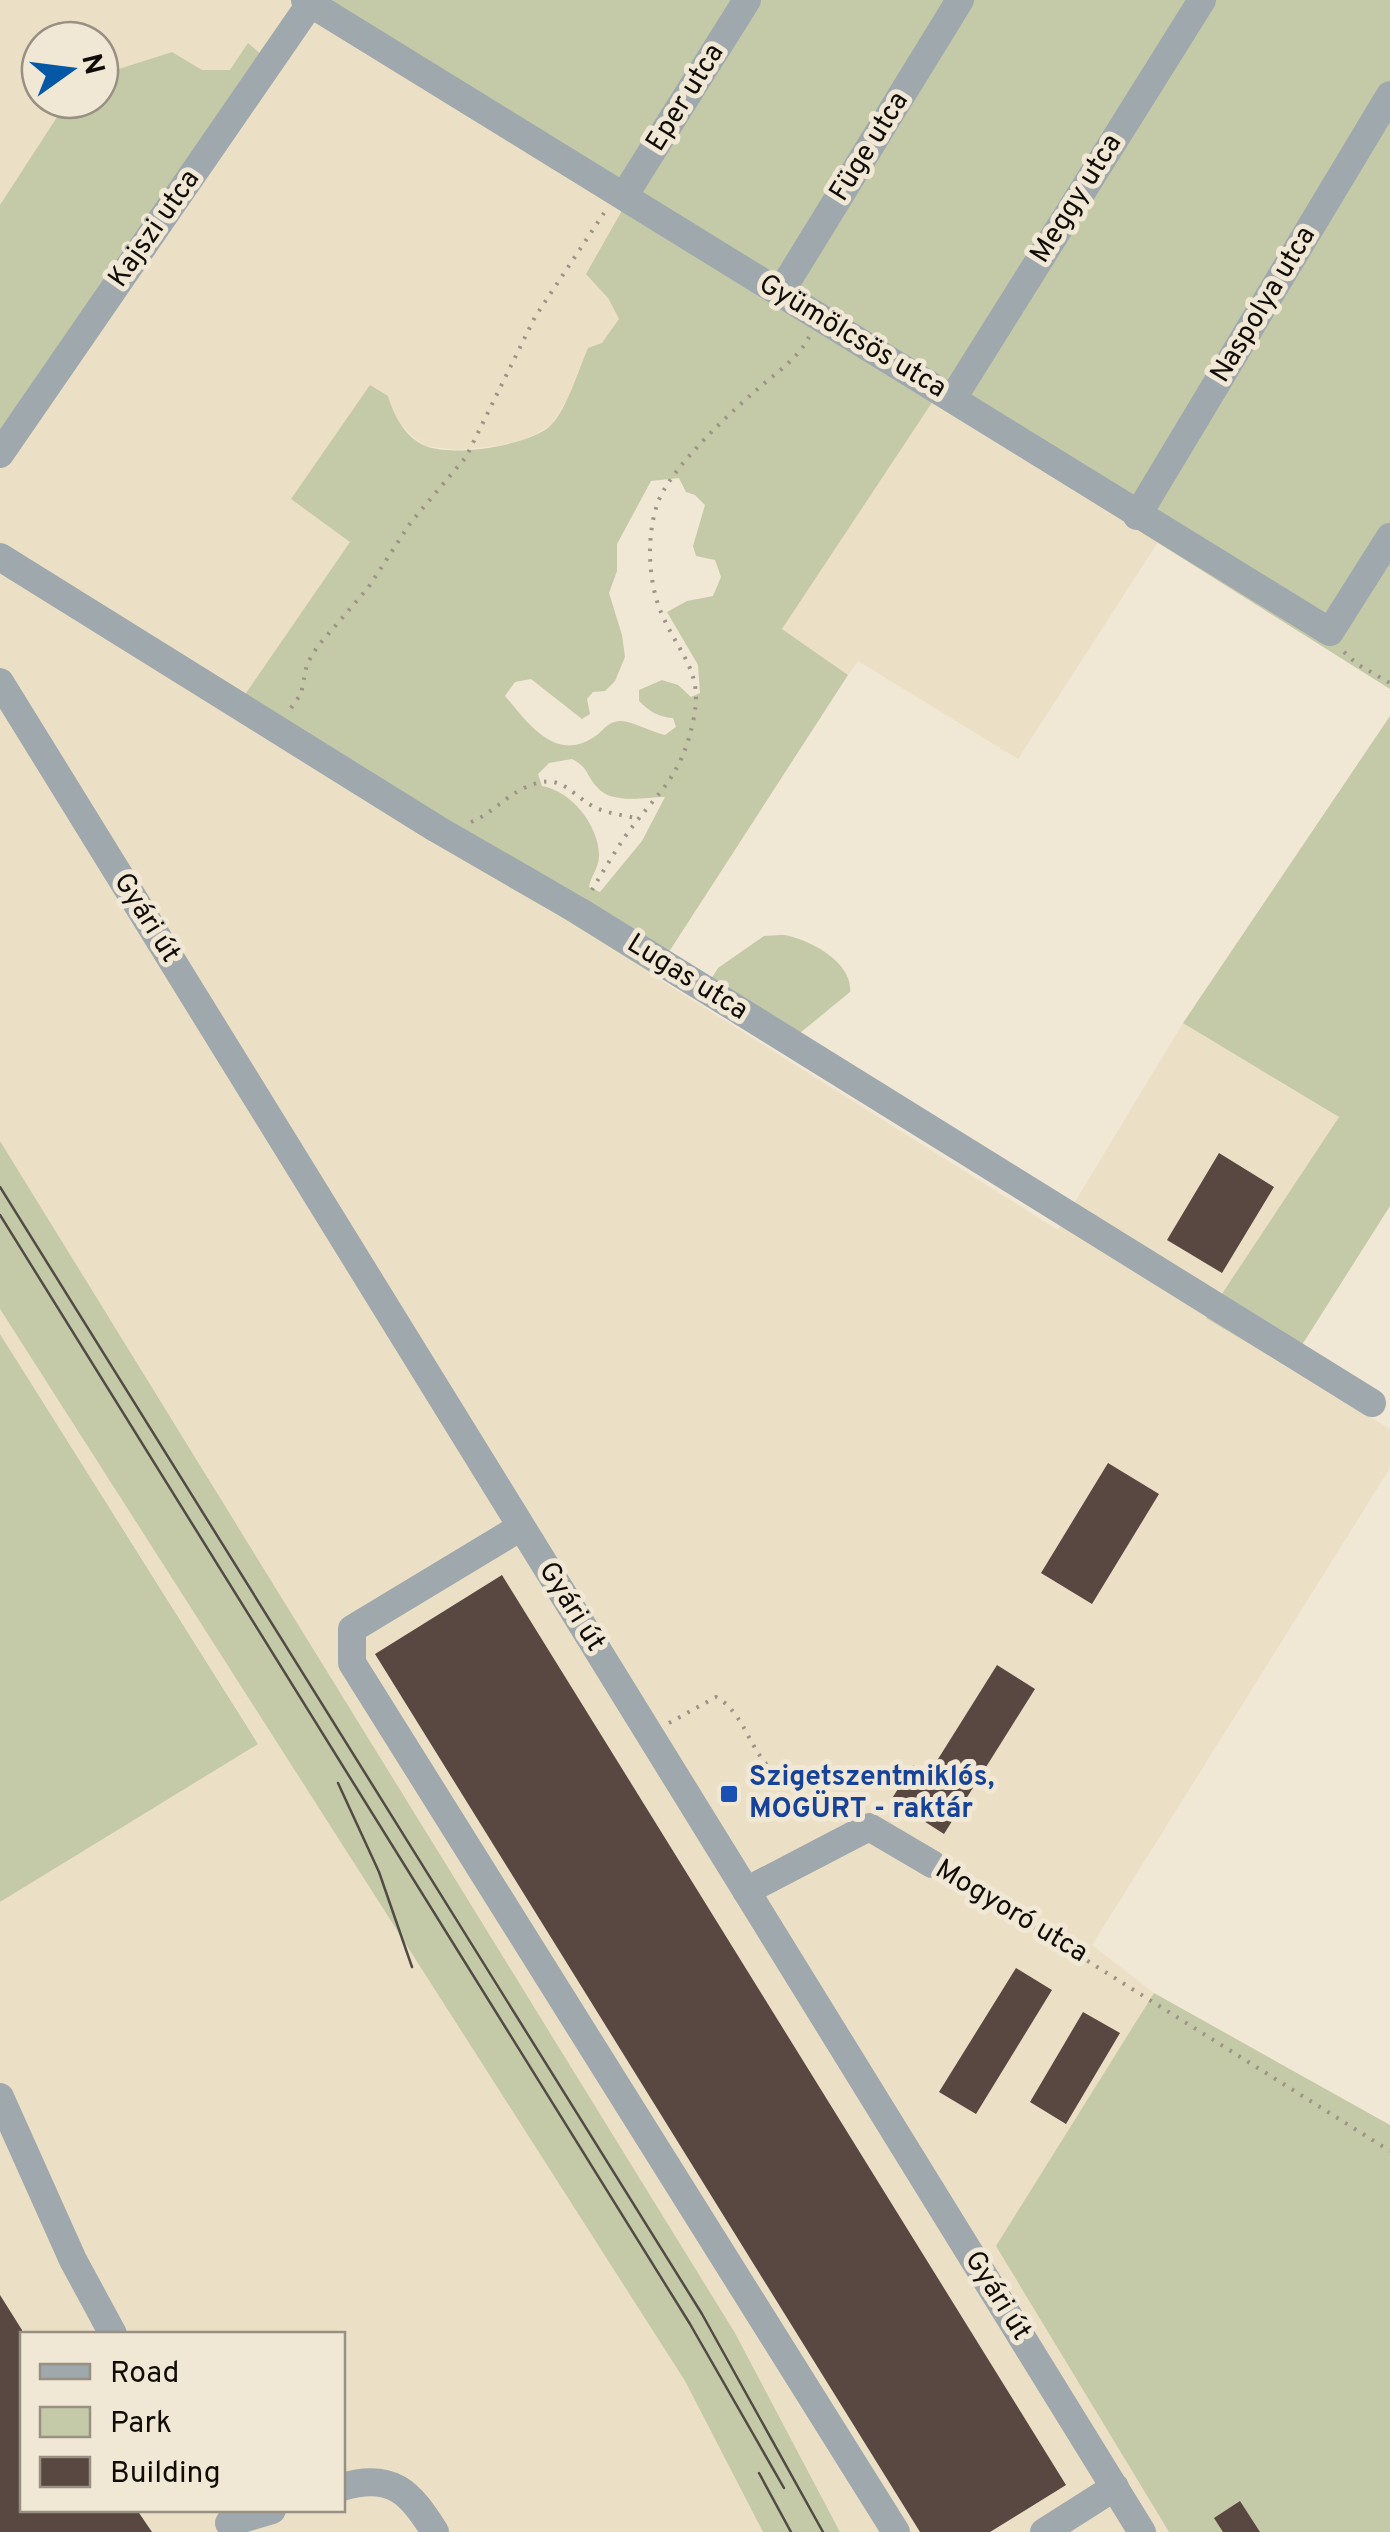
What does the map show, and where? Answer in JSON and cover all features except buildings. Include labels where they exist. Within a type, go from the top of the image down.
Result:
[{"type":"street","name":"Eper utca","points":[[621,194],[747,0]]},
{"type":"street","name":"Füge utca","points":[[780,294],[960,0]]},
{"type":"street","name":"Meggy utca","points":[[952,398],[1202,0]]},
{"type":"street","name":"Gyümölcsös utca","points":[[308,2],[1330,632]]},
{"type":"street","name":"Kajszi utca","points":[[0,454],[308,2]]},
{"type":"street","name":"Naspolya utca","points":[[1137,516],[1390,95]]},
{"type":"street","points":[[1330,632],[1390,538]]},
{"type":"street","name":"Lugas utca","points":[[0,558],[438,829],[579,911],[1372,1403]]},
{"type":"street","name":"Gyári út","points":[[0,682],[1142,2532]]},
{"type":"street","points":[[521,1527],[352,1629],[352,1663],[896,2532]]},
{"type":"street","points":[[746,1891],[869,1827]]},
{"type":"street","name":"Mogyoró utca","points":[[869,1827],[932,1864]]},
{"type":"street","points":[[0,2097],[73,2260],[112,2332]]},
{"type":"street","points":[[345,2487],[390,2482],[416,2500],[435,2532]]},
{"type":"street","points":[[1044,2532],[1115,2487]]},
{"type":"street","points":[[228,2522],[265,2512]]},
{"type":"path","points":[[264,719],[287,711],[298,701],[307,664],[317,647],[368,588],[419,511],[466,457],[535,317],[621,194]]},
{"type":"path","points":[[579,911],[640,818],[676,774],[694,722],[697,694],[692,666],[663,617],[652,586],[657,502],[666,484],[730,414],[791,362],[819,318]]},
{"type":"path","points":[[1330,632],[1357,664],[1390,683]]},
{"type":"path","points":[[438,829],[480,818],[536,782],[554,781],[568,786],[597,808],[640,818]]},
{"type":"path","points":[[649,1734],[716,1698],[728,1704],[764,1764],[804,1795],[869,1827]]},
{"type":"path","name":"Mogyoró utca","points":[[932,1864],[1040,1928],[1390,2151]]},
{"type":"shaded area","points":[[0,0],[296,0],[624,206],[608,298],[619,319],[551,425],[520,443],[458,450],[424,446],[395,420],[388,396],[370,386],[350,542],[234,712],[1058,1230],[1183,1023],[1339,1117],[1206,1318],[1390,1429],[1390,1468],[1092,1945],[1154,1993],[997,2246],[1169,2532],[840,2532],[735,2333],[0,1141],[0,443],[230,70],[202,70],[171,52],[120,69],[120,20],[20,20],[20,120],[55,120],[0,205]]},
{"type":"shaded area","points":[[933,400],[1158,542],[1018,759],[858,661],[848,675],[782,629]]},
{"type":"shaded area","points":[[0,1309],[685,2381],[763,2532],[0,2532],[0,1902],[258,1743],[0,1334]]},
{"type":"green space","points":[[296,0],[1390,0],[1390,689],[933,401],[782,629],[848,675],[654,975],[233,712],[350,542],[291,499],[370,385],[388,396],[410,436],[435,449],[470,450],[509,444],[551,425],[588,348],[602,343],[619,319],[608,298],[586,274],[624,207]],"holes":[[[679,478],[686,492],[705,505],[693,546],[696,556],[715,560],[721,577],[713,596],[687,601],[667,612],[698,665],[700,693],[691,697],[678,685],[662,680],[639,690],[639,701],[646,708],[673,718],[676,727],[665,735],[620,721],[580,744],[555,743],[533,728],[505,696],[515,682],[531,679],[582,719],[590,714],[587,699],[593,692],[605,691],[615,681],[625,657],[609,593],[617,571],[617,544],[651,481]],[[572,759],[603,793],[629,799],[665,797],[642,841],[600,892],[589,887],[599,857],[595,834],[582,812],[564,795],[542,786],[538,774],[549,763]]]},
{"type":"green space","points":[[248,43],[264,57],[0,443],[0,205],[55,120],[120,120],[120,69],[172,52],[202,70],[230,70]]},
{"type":"green space","points":[[1390,716],[1390,1206],[1288,1367],[1206,1318],[1339,1117],[1183,1023]]},
{"type":"green space","points":[[764,936],[789,936],[810,943],[839,964],[849,982],[850,992],[800,1033],[711,979],[718,968]]},
{"type":"green space","points":[[0,1141],[735,2333],[840,2532],[763,2532],[685,2381],[0,1309]]},
{"type":"green space","points":[[0,1334],[258,1744],[0,1902]]},
{"type":"green space","points":[[1154,1993],[1390,2125],[1390,2532],[1169,2532],[996,2246]]},
{"type":"tram line","points":[[0,1187],[702,2314],[823,2532]]},
{"type":"tram line","points":[[0,1215],[690,2324],[784,2488]]},
{"type":"tram line","points":[[338,1783],[379,1872],[412,1967]]},
{"type":"tram line","points":[[759,2473],[791,2532]]},
{"type":"place","name":"Szigetszentmiklós, MOGÜRT - raktár","points":[[729,1794]]}]
